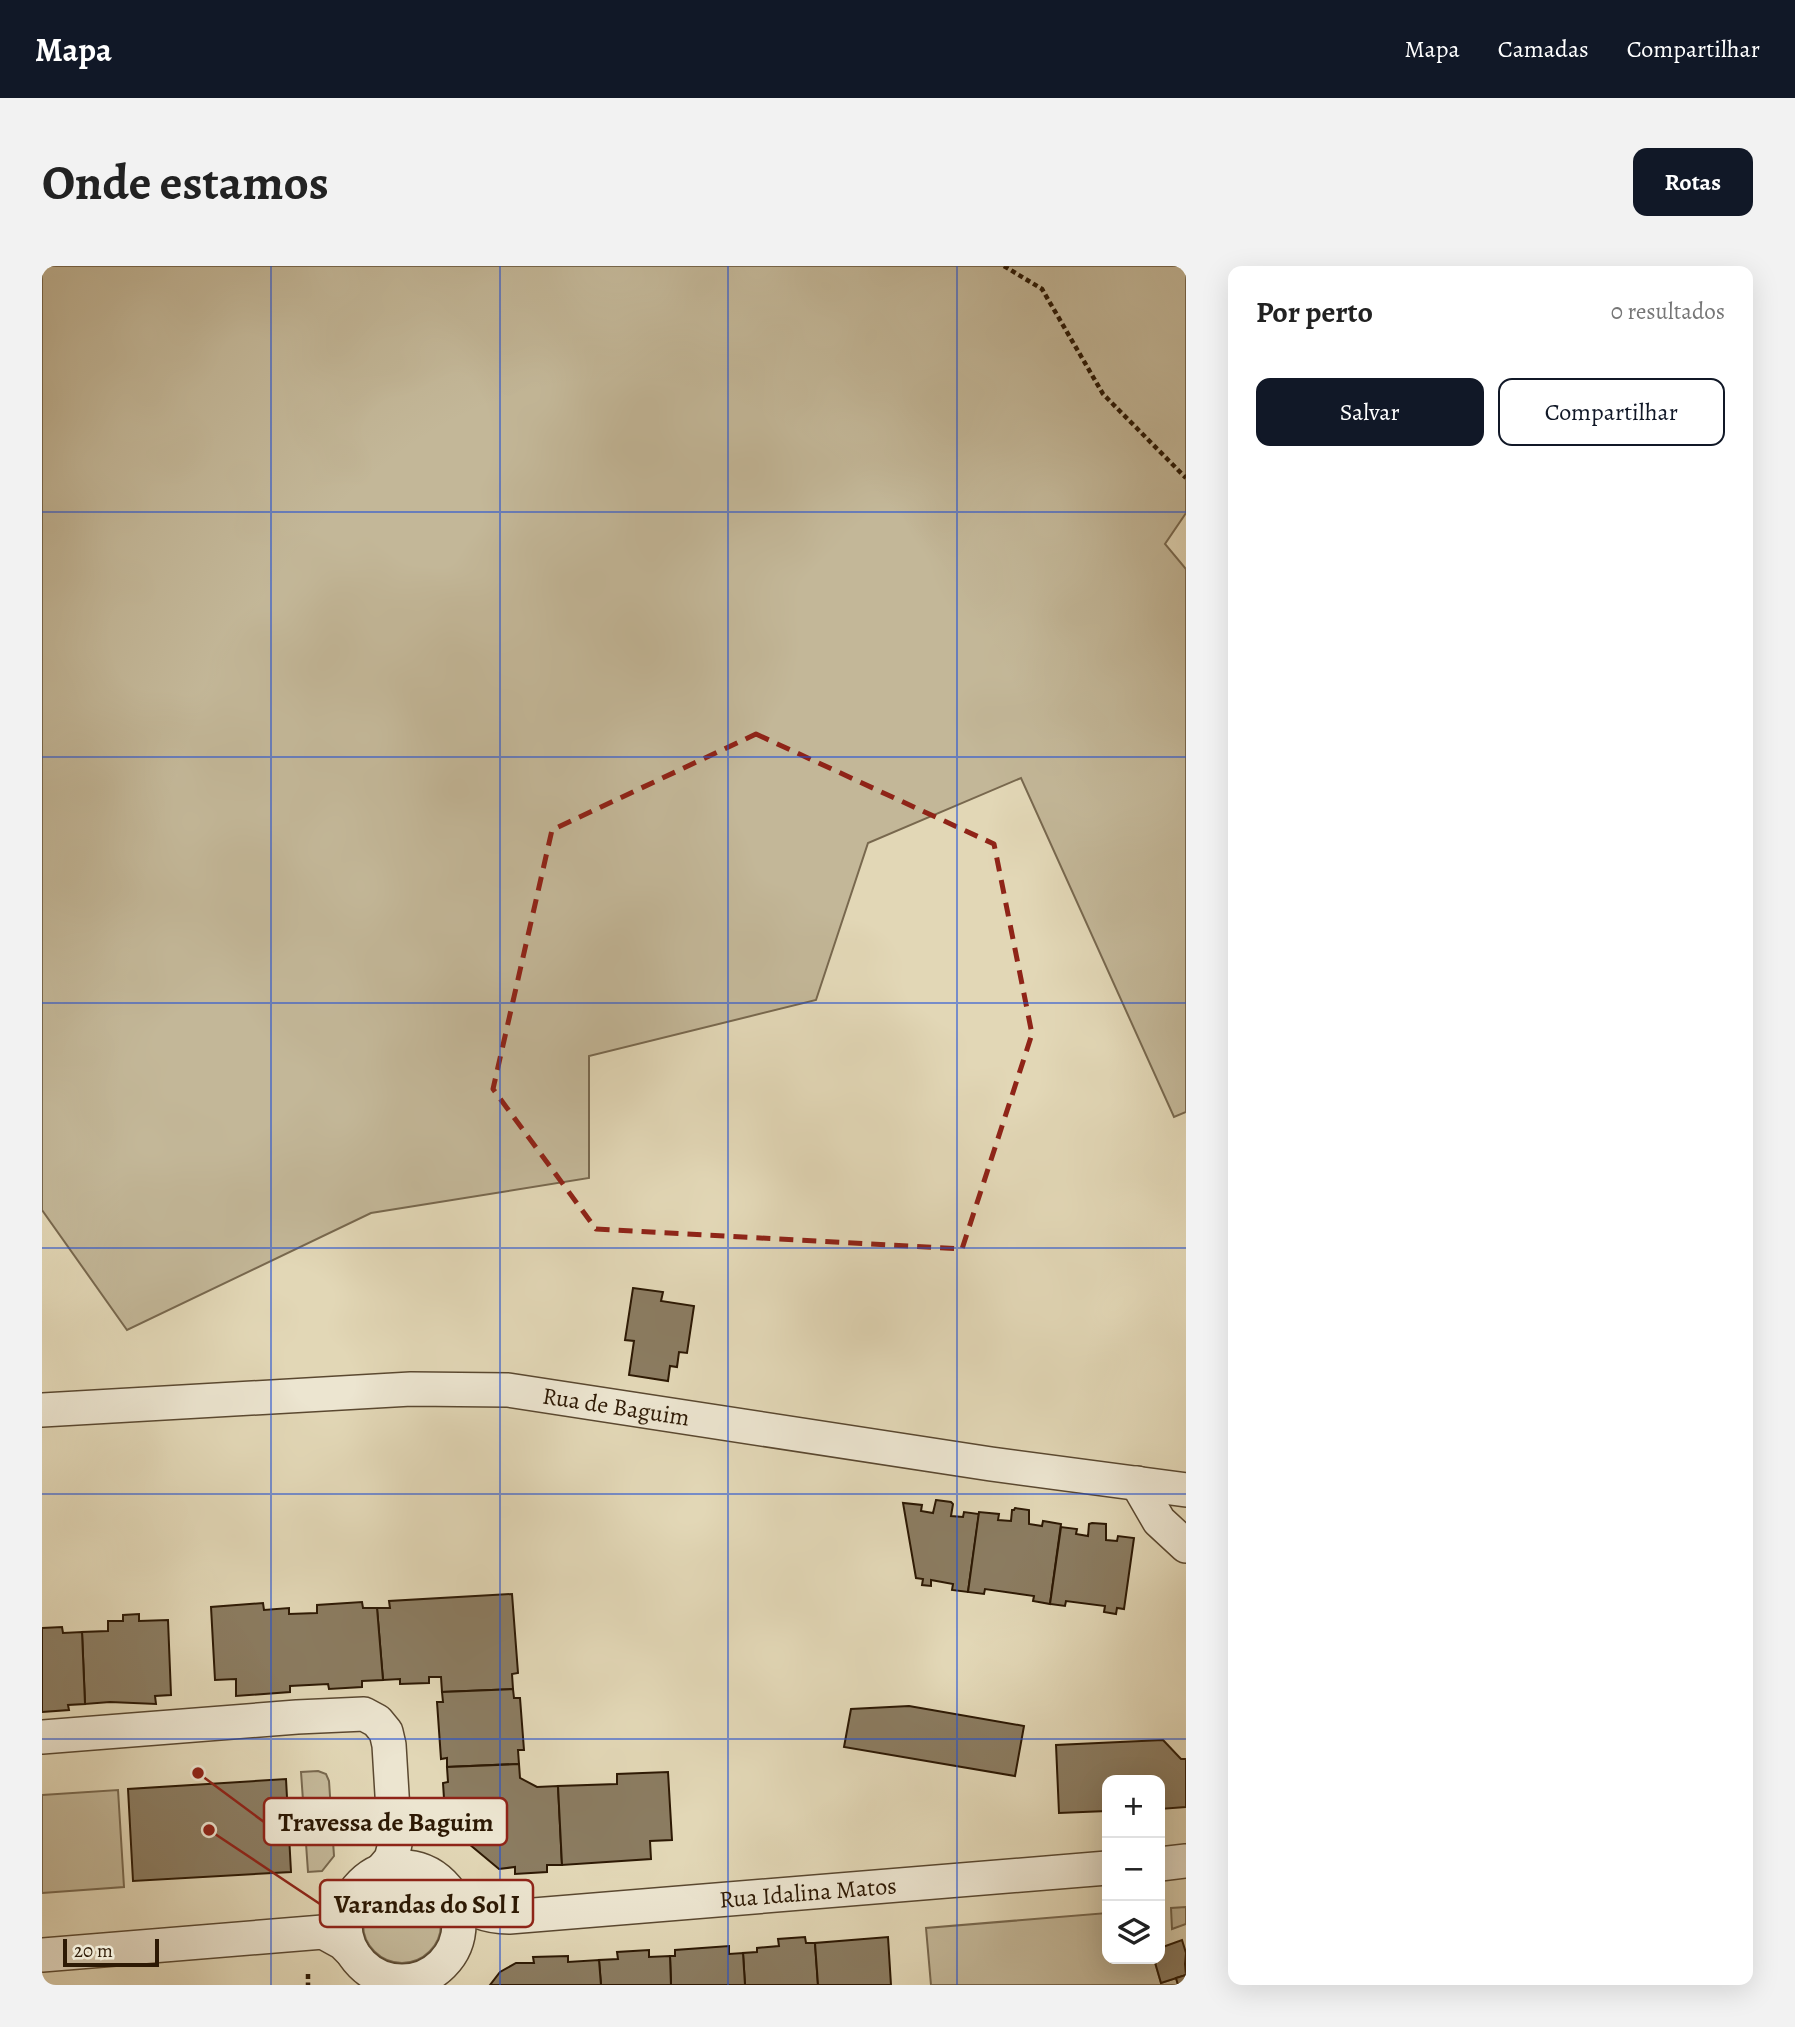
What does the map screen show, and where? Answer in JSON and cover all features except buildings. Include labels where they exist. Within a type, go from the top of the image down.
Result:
[{"type":"street","name":"Rua de Baguim","points":[[42,1410],[411,1389],[508,1390],[992,1464],[1186,1490]]},
{"type":"street","points":[[1137,1483],[1159,1521],[1186,1546]]},
{"type":"street","points":[[42,1737],[364,1714],[377,1721],[386,1732],[391,1768],[395,1844],[391,1859],[380,1872]]},
{"type":"street","points":[[395,1833],[401,1853],[410,1865],[418,1870]]},
{"type":"street","points":[[1165,1863],[1186,1861]]},
{"type":"street","points":[[42,1955],[323,1932],[342,1943],[366,1970],[388,1980],[408,1982],[427,1977],[445,1967],[460,1931],[459,1912],[452,1894],[438,1880],[422,1870],[404,1867],[385,1869],[368,1878],[355,1891],[335,1922],[305,1933]]},
{"type":"street","name":"Rua Idalina Matos","points":[[452,1894],[472,1910],[497,1917],[509,1917],[1102,1868]]},
{"type":"street","points":[[347,1905],[344,1926],[347,1944],[366,1970]]},
{"type":"street","name":"Rua Idalina Matos","points":[[445,1967],[475,1929],[509,1917]]},
{"type":"path","points":[[1003,266],[1042,289],[1103,394],[1186,478]]},
{"type":"path","points":[[308,1974],[308,1985]]},
{"type":"highlighted area","points":[[756,734],[994,844],[1032,1034],[962,1249],[596,1229],[493,1089],[552,830]]},
{"type":"shaded area","points":[[42,266],[1186,266],[1186,513],[1165,544],[1186,569],[1186,1112],[1174,1117],[1021,778],[868,843],[816,1000],[589,1056],[589,1178],[371,1213],[127,1330],[42,1210]]},
{"type":"shaded area","points":[[318,1771],[326,1774],[329,1781],[334,1856],[322,1871],[308,1872],[301,1772]]},
{"type":"shaded area","points":[[118,1790],[124,1887],[42,1893],[42,1795]]},
{"type":"shaded area","points":[[402,1885],[417,1888],[434,1902],[441,1924],[438,1939],[424,1956],[402,1963],[387,1960],[370,1946],[363,1924],[366,1909],[380,1892]]},
{"type":"shaded area","points":[[1186,1907],[1186,1924],[1172,1929],[1171,1908]]},
{"type":"shaded area","points":[[1102,1913],[1102,1964],[1155,1964],[1161,1983],[1176,1978],[1178,1985],[931,1985],[926,1928]]},
{"type":"place","name":"Travessa de Baguim","points":[[198,1773]]},
{"type":"place","name":"Varandas do Sol I","points":[[209,1830]]}]
